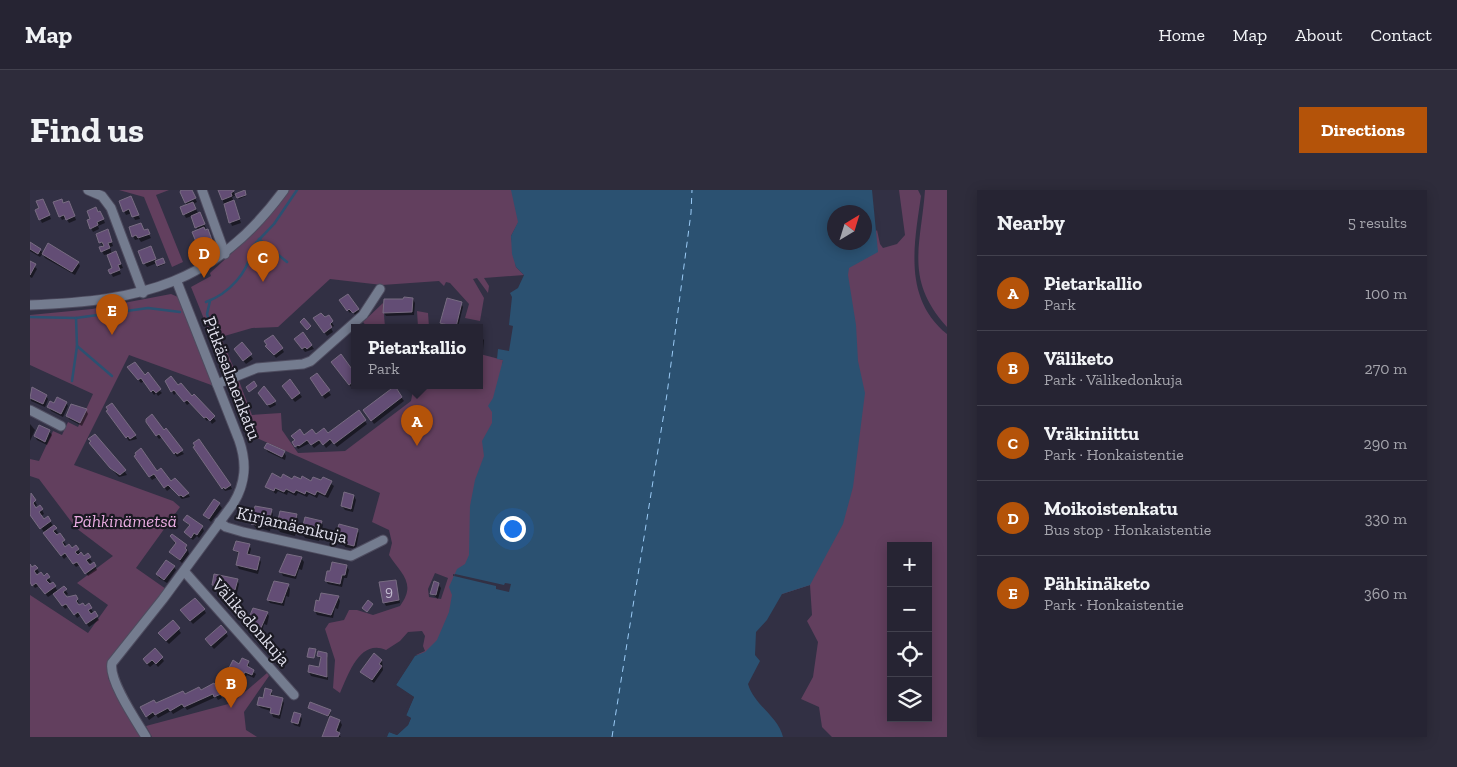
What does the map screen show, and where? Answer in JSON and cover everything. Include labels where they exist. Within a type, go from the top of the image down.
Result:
[{"type":"street","points":[[88,190],[102,196],[111,208],[143,293]]},
{"type":"street","points":[[202,190],[225,254]]},
{"type":"street","points":[[30,305],[87,302],[143,293],[176,282],[202,269],[225,254],[254,228],[284,190]]},
{"type":"street","name":"Pitkäsalmenkatu","points":[[146,737],[117,686],[111,667],[237,497],[245,474],[243,450],[176,282]]},
{"type":"street","points":[[353,324],[363,315],[380,289]]},
{"type":"street","points":[[217,384],[258,368],[303,364],[311,361],[351,326]]},
{"type":"street","points":[[30,410],[61,426]]},
{"type":"street","name":"Kirjamäenkuja","points":[[219,522],[226,527],[243,532],[351,556],[383,540]]},
{"type":"street","name":"Välikedonkuja","points":[[184,571],[294,695]]},
{"type":"green space","points":[[119,190],[169,190],[156,195],[183,262],[172,267],[144,197]]},
{"type":"green space","points":[[289,190],[536,190],[511,236],[516,267],[524,275],[484,278],[489,286],[488,293],[477,278],[473,279],[484,298],[480,321],[465,318],[469,304],[450,283],[446,282],[444,286],[439,281],[382,285],[330,279],[278,327],[252,328],[221,337],[235,371],[226,373],[191,287],[211,276],[210,273],[257,230]]},
{"type":"green space","points":[[899,190],[918,190],[921,196],[916,233],[915,270],[918,287],[923,304],[933,320],[947,334],[947,737],[832,737],[822,727],[819,707],[801,699],[813,677],[818,642],[807,621],[812,615],[810,585],[782,594],[836,278],[860,250],[872,250],[872,236],[877,230],[880,244],[883,248],[897,244],[905,235]]},
{"type":"green space","points":[[925,190],[947,190],[947,327],[934,310],[925,293],[920,277],[918,262]]},
{"type":"green space","name":"Pähkinämetsä","points":[[171,294],[178,297],[214,386],[129,355],[74,465],[173,501],[180,507],[136,568],[166,589],[111,659],[108,678],[142,737],[30,737],[30,595],[88,633],[108,605],[77,583],[113,556],[76,528],[39,479],[30,476],[30,459],[39,461],[53,431],[62,435],[68,422],[78,427],[93,394],[30,365],[30,315],[92,309]]},
{"type":"green space","points":[[383,303],[385,324],[365,324],[363,322]]},
{"type":"green space","points":[[417,311],[428,313],[429,324],[418,324]]},
{"type":"green space","points":[[483,355],[503,360],[470,577],[453,574],[453,576],[467,579],[441,653],[416,655],[425,651],[423,646],[425,636],[422,631],[408,632],[400,641],[386,650],[369,649],[362,653],[352,668],[340,693],[333,688],[335,660],[325,629],[329,623],[344,620],[349,610],[357,610],[373,615],[400,606],[407,591],[407,585],[402,573],[389,555],[392,543],[389,530],[372,522],[380,493],[250,435],[232,385],[239,381],[252,415],[281,413],[282,430],[298,453],[345,451],[411,401],[413,389],[483,389]],"holes":[[[435,573],[448,578],[441,599],[429,597],[428,589]]]},
{"type":"green space","points":[[267,673],[269,676],[244,712],[246,730],[257,737],[152,737],[146,726],[232,703]]},
{"type":"water","points":[[511,190],[872,190],[878,252],[849,268],[848,275],[856,325],[858,361],[865,393],[853,487],[843,524],[810,585],[782,594],[767,620],[756,632],[755,655],[760,661],[748,684],[755,698],[776,723],[783,737],[386,737],[389,732],[397,735],[408,725],[411,718],[406,716],[414,697],[396,685],[415,656],[425,652],[437,640],[449,612],[452,595],[449,587],[457,569],[465,564],[469,555],[470,506],[475,480],[484,456],[482,441],[492,423],[492,412],[488,406],[493,398],[503,360],[497,359],[498,349],[509,351],[513,326],[509,325],[512,297],[510,293],[518,288],[524,275],[516,267],[512,254],[511,236],[518,222]]},
{"type":"pier","points":[[455,574],[504,585],[505,583],[511,584],[509,592],[496,589],[496,586],[454,576]]},
{"type":"pier","points":[[410,659],[412,660],[396,685],[414,697],[406,715],[411,718],[408,725],[397,735],[389,732],[387,737],[384,737],[387,730],[396,732],[408,719],[403,715],[411,698],[393,685]]},
{"type":"building","points":[[181,190],[192,190],[196,198],[185,203],[180,192]]},
{"type":"building","points":[[218,190],[234,191],[231,193],[232,196],[222,200]]},
{"type":"building","points":[[245,190],[246,195],[237,198],[235,194]]},
{"type":"building","points":[[131,196],[139,215],[132,217],[129,209],[123,212],[119,201]]},
{"type":"building","points":[[43,199],[50,215],[39,220],[35,210],[39,208],[36,201]]},
{"type":"building","points":[[62,199],[63,203],[69,201],[75,216],[66,220],[64,215],[59,217],[53,202]]},
{"type":"building","points":[[234,200],[240,219],[229,223],[224,204]]},
{"type":"building","points":[[193,202],[196,209],[183,215],[180,207]]},
{"type":"building","points":[[96,207],[104,219],[97,222],[98,225],[90,229],[87,220],[90,219],[87,211]]},
{"type":"building","points":[[200,212],[205,224],[195,228],[191,216]]},
{"type":"building","points":[[141,223],[144,230],[148,229],[150,234],[138,238],[136,235],[132,237],[129,227]]},
{"type":"building","points":[[204,227],[205,230],[208,229],[213,243],[199,249],[192,232]]},
{"type":"building","points":[[108,229],[112,242],[108,243],[110,248],[101,252],[99,247],[104,246],[102,242],[99,243],[96,234]]},
{"type":"building","points":[[30,242],[41,249],[38,254],[30,249]]},
{"type":"building","points":[[48,243],[79,262],[72,272],[42,254]]},
{"type":"building","points":[[151,246],[156,259],[143,264],[138,251]]},
{"type":"building","points":[[116,251],[121,264],[118,265],[120,270],[110,274],[108,270],[112,268],[107,255]]},
{"type":"building","points":[[163,258],[165,263],[157,266],[155,261]]},
{"type":"building","points":[[30,261],[36,264],[30,275]]},
{"type":"building","points":[[348,294],[359,309],[353,313],[349,309],[347,311],[339,300]]},
{"type":"building","points":[[404,297],[413,298],[412,312],[383,313],[384,299],[403,299]]},
{"type":"building","points":[[447,298],[462,302],[457,324],[440,323]]},
{"type":"building","points":[[321,313],[325,317],[329,315],[333,321],[330,324],[332,327],[324,333],[313,318]]},
{"type":"building","points":[[304,318],[311,326],[307,330],[300,322]]},
{"type":"building","points":[[303,332],[312,345],[307,349],[305,347],[302,349],[294,339]]},
{"type":"building","points":[[273,335],[283,348],[274,355],[265,346],[267,345],[264,341]]},
{"type":"building","points":[[242,342],[252,354],[243,361],[234,349]]},
{"type":"building","points":[[341,354],[351,368],[351,383],[349,385],[331,362]]},
{"type":"building","points":[[135,362],[145,375],[148,372],[161,389],[156,393],[153,390],[151,392],[141,378],[138,380],[127,367]]},
{"type":"building","points":[[317,373],[330,390],[322,396],[310,378]]},
{"type":"building","points":[[171,376],[178,385],[181,383],[192,396],[194,394],[215,416],[210,421],[206,417],[204,418],[187,400],[184,402],[174,390],[171,392],[165,381]]},
{"type":"building","points":[[290,379],[300,393],[292,399],[282,386]]},
{"type":"building","points":[[254,381],[257,386],[249,392],[246,387]]},
{"type":"building","points":[[264,386],[276,401],[271,404],[267,405],[258,393]]},
{"type":"building","points":[[32,387],[47,395],[43,404],[30,398]]},
{"type":"building","points":[[391,389],[397,389],[402,397],[371,421],[363,410]]},
{"type":"building","points":[[57,397],[67,402],[61,414],[47,407],[50,401],[54,403]]},
{"type":"building","points":[[112,403],[136,435],[130,439],[128,436],[126,438],[106,411],[108,410],[106,407]]},
{"type":"building","points":[[71,404],[87,409],[80,423],[66,416]]},
{"type":"building","points":[[359,410],[366,420],[334,444],[330,439],[323,445],[319,440],[311,445],[307,440],[295,447],[292,442],[295,440],[291,436],[300,429],[304,435],[312,429],[316,434],[324,428],[328,433]]},
{"type":"building","points":[[152,414],[183,450],[174,454],[159,434],[156,436],[146,422],[146,419]]},
{"type":"building","points":[[39,425],[50,430],[45,442],[34,436]]},
{"type":"building","points":[[95,434],[126,470],[120,475],[110,468],[89,443],[91,441],[88,439]]},
{"type":"building","points":[[199,439],[231,485],[225,489],[224,487],[222,489],[193,447],[195,446],[193,443]]},
{"type":"building","points":[[267,443],[285,451],[282,457],[264,448]]},
{"type":"building","points":[[141,448],[157,471],[161,468],[171,481],[175,478],[189,493],[183,497],[179,496],[168,485],[164,488],[154,474],[149,477],[134,456]]},
{"type":"building","points":[[272,473],[281,478],[283,474],[292,479],[294,476],[301,479],[302,476],[311,481],[313,477],[321,480],[323,477],[332,481],[325,495],[317,491],[315,495],[306,491],[305,494],[296,490],[294,493],[286,489],[284,492],[275,488],[274,491],[265,487]]},
{"type":"building","points":[[344,492],[354,495],[351,509],[341,506]]},
{"type":"building","points":[[31,493],[36,500],[33,503],[36,508],[40,505],[43,509],[39,512],[44,519],[48,516],[51,521],[40,529],[30,515]]},
{"type":"building","points":[[214,499],[220,503],[209,519],[203,515]]},
{"type":"building","points":[[255,506],[272,509],[268,527],[251,524]]},
{"type":"building","points":[[280,511],[297,514],[293,532],[276,529]]},
{"type":"building","points":[[187,515],[203,526],[197,535],[194,533],[191,538],[184,532],[190,525],[183,520]]},
{"type":"building","points":[[305,517],[322,521],[317,538],[301,534]]},
{"type":"building","points":[[339,524],[358,529],[354,546],[342,543],[343,536],[336,535]]},
{"type":"building","points":[[54,525],[57,528],[53,531],[57,535],[60,533],[65,540],[62,542],[65,547],[69,544],[72,548],[76,545],[79,549],[75,552],[78,555],[81,552],[84,556],[88,553],[91,557],[86,560],[90,565],[94,562],[96,566],[85,574],[77,562],[73,564],[65,553],[61,556],[43,533]]},
{"type":"building","points":[[172,534],[187,545],[185,548],[187,550],[180,560],[169,552],[176,543],[170,536]]},
{"type":"building","points":[[236,541],[250,544],[247,554],[260,557],[257,570],[236,565],[239,552],[233,550]]},
{"type":"building","points":[[287,554],[302,557],[295,576],[279,572]]},
{"type":"building","points":[[166,560],[175,566],[164,580],[156,574]]},
{"type":"building","points":[[332,562],[347,565],[345,575],[342,575],[340,584],[325,581],[327,571],[330,571]]},
{"type":"building","points":[[30,564],[32,567],[35,565],[38,568],[34,571],[37,575],[41,572],[44,576],[47,573],[50,577],[46,580],[50,584],[53,582],[56,586],[45,594],[36,583],[32,586],[30,582]]},
{"type":"building","points":[[214,574],[238,579],[235,590],[233,590],[234,596],[227,597],[226,588],[212,585]]},
{"type":"building","points":[[396,580],[399,600],[383,603],[379,582]]},
{"type":"building","points":[[274,581],[289,584],[282,603],[267,600]]},
{"type":"building","points":[[434,581],[439,583],[436,595],[430,594]]},
{"type":"building","points":[[64,586],[67,589],[63,592],[67,597],[76,595],[78,599],[76,601],[79,605],[83,603],[85,606],[89,603],[92,608],[88,610],[91,614],[95,611],[98,616],[86,624],[78,612],[74,615],[66,604],[62,606],[53,594]]},
{"type":"building","points":[[321,593],[339,596],[331,615],[314,611],[316,600],[319,601]]},
{"type":"building","points":[[195,598],[205,609],[190,621],[180,610]]},
{"type":"building","points":[[368,600],[373,604],[367,612],[362,608]]},
{"type":"building","points":[[253,608],[268,612],[260,630],[245,627]]},
{"type":"building","points":[[173,620],[180,628],[166,641],[158,633]]},
{"type":"building","points":[[221,625],[227,632],[211,646],[205,639]]},
{"type":"building","points":[[155,648],[163,657],[156,664],[152,660],[147,664],[143,659]]},
{"type":"building","points":[[309,648],[316,649],[314,658],[307,657]]},
{"type":"building","points":[[318,651],[327,653],[327,677],[308,672],[309,665],[319,667],[321,657],[317,656]]},
{"type":"building","points":[[374,653],[382,660],[379,664],[382,666],[372,680],[360,672]]},
{"type":"building","points":[[242,658],[249,661],[247,666],[254,670],[252,675],[245,672],[242,677],[234,673],[232,677],[226,674],[233,660],[239,664]]},
{"type":"building","points":[[214,683],[221,694],[214,697],[213,694],[184,707],[182,704],[170,711],[168,708],[155,715],[153,712],[146,717],[140,707],[154,700],[156,703],[183,691],[185,694],[199,687],[201,690]]},
{"type":"building","points":[[265,688],[272,690],[270,695],[283,698],[279,715],[270,713],[271,708],[257,705],[259,697],[263,698]]},
{"type":"building","points":[[310,702],[331,710],[328,716],[308,708]]},
{"type":"building","points":[[294,712],[301,714],[298,724],[291,722]]},
{"type":"building","points":[[330,716],[340,720],[336,731],[340,733],[338,737],[322,737]]},
{"type":"waterway","points":[[206,302],[230,288],[242,274],[250,257],[251,248],[274,224],[297,190]]},
{"type":"waterway","points":[[259,239],[287,262]]},
{"type":"waterway","points":[[210,301],[207,314],[212,330]]},
{"type":"waterway","points":[[30,317],[76,318],[148,308],[180,312]]},
{"type":"waterway","points":[[72,381],[77,346],[76,318]]},
{"type":"waterway","points":[[77,346],[112,376]]},
{"type":"ferry route","points":[[612,737],[667,394],[691,213],[692,190]]},
{"type":"place","name":"Moikoistenkatu","points":[[204,278]]},
{"type":"place","name":"Vräkiniittu","points":[[263,282]]},
{"type":"place","name":"Pähkinäketo","points":[[112,335]]},
{"type":"place","name":"Pietarkallio","points":[[417,446]]},
{"type":"place","name":"Väliketo","points":[[231,708]]}]
